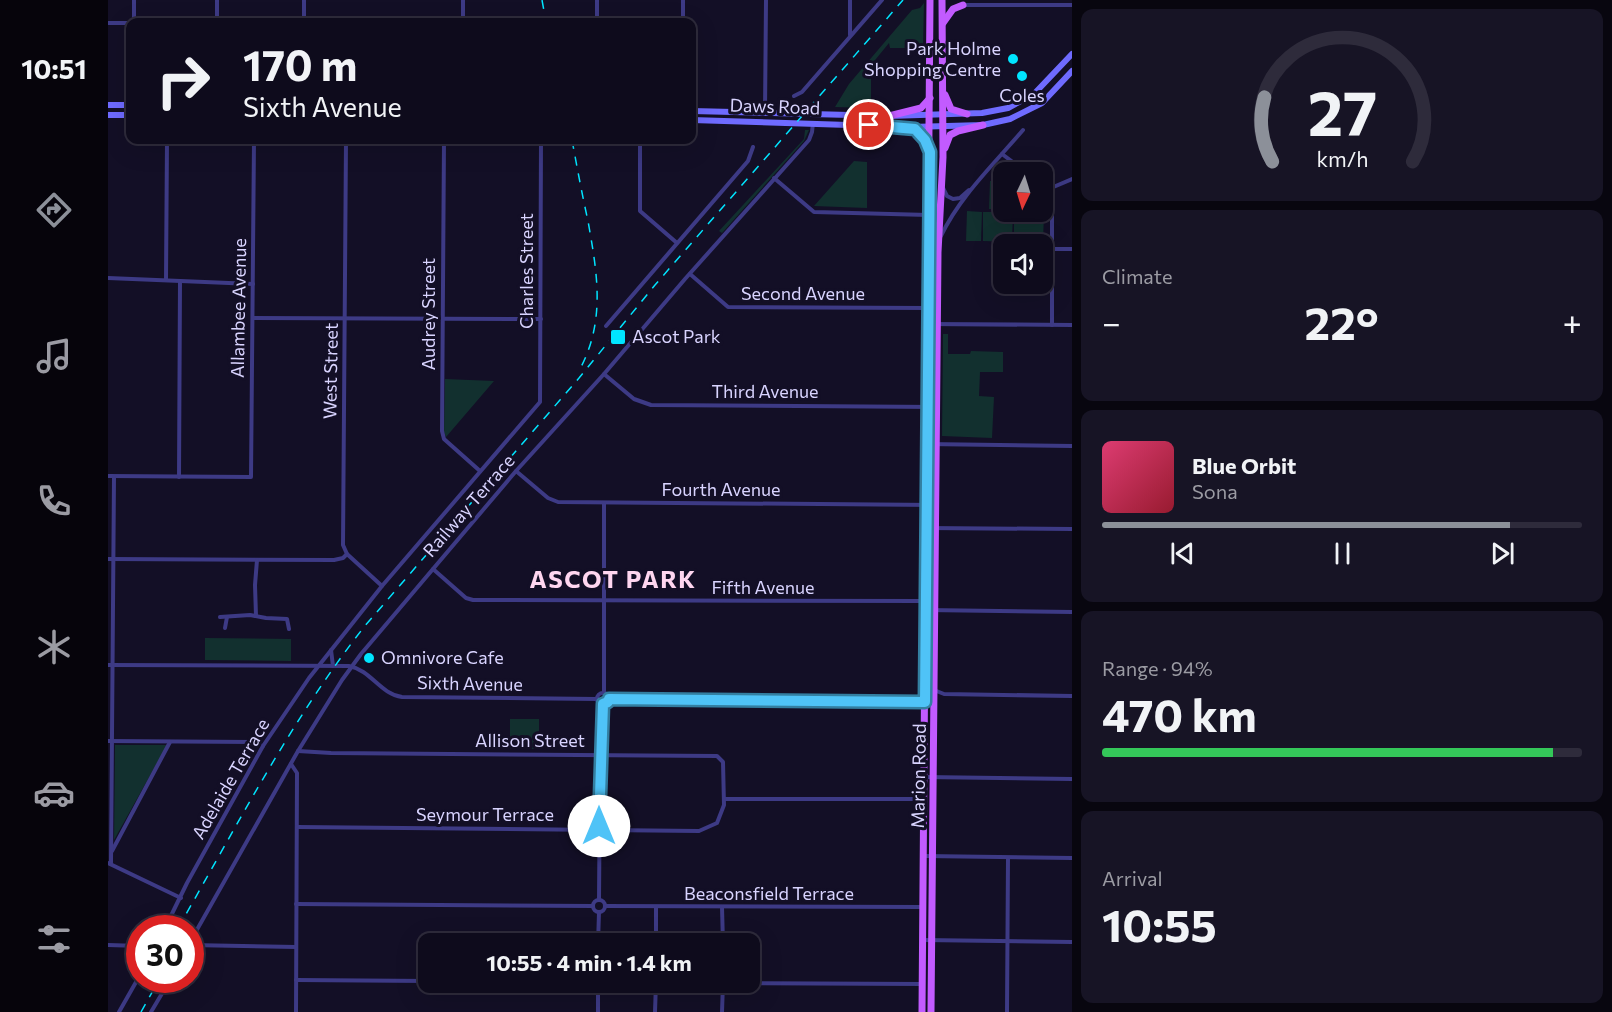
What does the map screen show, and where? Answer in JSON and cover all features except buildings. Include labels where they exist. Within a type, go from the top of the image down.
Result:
[{"type":"main road","name":"Marion Road","points":[[922,1012],[930,0]]},
{"type":"main road","name":"Marion Road","points":[[931,1012],[938,243],[943,157],[942,0]]},
{"type":"main road","points":[[954,0],[963,5]]},
{"type":"main road","points":[[942,26],[953,9],[963,5]]},
{"type":"main road","name":"Daws Road","points":[[696,111],[889,116],[993,111],[1020,102],[1034,94],[1072,54]]},
{"type":"main road","name":"Daws Road","points":[[696,120],[911,128],[983,125],[1010,119],[1042,103],[1072,71]]},
{"type":"main road","points":[[943,84],[951,109],[967,114]]},
{"type":"main road","points":[[889,116],[921,108],[930,98]]},
{"type":"main road","points":[[108,105],[126,105]]},
{"type":"main road","points":[[108,115],[126,115]]},
{"type":"main road","points":[[943,157],[950,135],[983,125]]},
{"type":"main road","points":[[911,128],[922,135],[930,152]]},
{"type":"main road","points":[[923,984],[931,993]]},
{"type":"street","points":[[132,18],[134,0]]},
{"type":"street","points":[[217,0],[217,18]]},
{"type":"street","points":[[304,0],[304,18]]},
{"type":"street","points":[[463,0],[463,18]]},
{"type":"street","points":[[597,0],[597,18]]},
{"type":"street","points":[[683,0],[683,18]]},
{"type":"street","points":[[765,112],[766,0]]},
{"type":"street","points":[[850,0],[850,37]]},
{"type":"street","points":[[794,96],[802,92],[882,0]]},
{"type":"street","points":[[963,5],[1072,5]]},
{"type":"street","points":[[108,23],[126,23]]},
{"type":"street","name":"Railway Terrace","points":[[204,919],[298,751],[352,666],[516,471],[604,374],[808,140],[813,123]]},
{"type":"street","points":[[938,243],[947,225],[976,184],[1023,130]]},
{"type":"street","points":[[166,280],[168,144]]},
{"type":"street","name":"Allambee Avenue","points":[[178,477],[251,477],[254,144]]},
{"type":"street","name":"West Street","points":[[346,144],[343,538],[346,554]]},
{"type":"street","name":"Audrey Street","points":[[444,144],[442,431],[444,439],[480,471]]},
{"type":"street","name":"Charles Street","points":[[540,402],[541,144]]},
{"type":"street","points":[[640,144],[640,210],[677,243]]},
{"type":"street","points":[[606,326],[748,161],[753,147]]},
{"type":"street","points":[[1002,154],[1013,162]]},
{"type":"street","points":[[774,178],[814,212],[929,215]]},
{"type":"street","points":[[1053,186],[1072,179]]},
{"type":"street","points":[[941,185],[947,196],[953,199],[960,198],[976,184]]},
{"type":"street","points":[[1053,249],[1072,249]]},
{"type":"street","name":"Second Avenue","points":[[690,274],[728,307],[928,308]]},
{"type":"street","points":[[108,278],[253,284]]},
{"type":"street","points":[[108,476],[178,477],[180,281]]},
{"type":"street","points":[[1052,294],[1052,325]]},
{"type":"street","points":[[253,318],[541,320]]},
{"type":"street","points":[[928,324],[1072,325]]},
{"type":"street","name":"Third Avenue","points":[[604,374],[634,399],[642,404],[651,405],[937,407]]},
{"type":"street","name":"Adelaide Terrace","points":[[172,915],[263,746],[318,667],[382,586],[540,402]]},
{"type":"street","points":[[926,444],[1072,446]]},
{"type":"street","name":"Fourth Avenue","points":[[516,471],[548,498],[558,502],[936,505]]},
{"type":"street","points":[[114,476],[110,863],[181,898]]},
{"type":"street","points":[[604,502],[604,693]]},
{"type":"street","points":[[925,528],[1072,529]]},
{"type":"street","points":[[108,559],[334,560],[343,558],[346,554],[382,586]]},
{"type":"street","points":[[256,560],[256,616]]},
{"type":"street","name":"Fifth Avenue","points":[[433,569],[466,598],[473,600],[925,601]]},
{"type":"street","points":[[925,610],[1072,612]]},
{"type":"street","points":[[220,617],[238,615],[287,619],[289,629]]},
{"type":"street","points":[[225,627],[227,617]]},
{"type":"street","points":[[331,649],[333,666]]},
{"type":"street","points":[[111,665],[352,666]]},
{"type":"street","name":"Sixth Avenue","points":[[352,666],[363,671],[388,693],[402,697],[597,699]]},
{"type":"street","points":[[934,690],[944,694],[1072,696]]},
{"type":"street","points":[[603,704],[597,699],[599,694],[604,693]]},
{"type":"street","points":[[604,693],[608,694],[609,699]]},
{"type":"street","points":[[603,704],[609,699],[934,702]]},
{"type":"street","points":[[599,900],[603,704]]},
{"type":"street","points":[[110,741],[254,742],[263,746]]},
{"type":"street","points":[[111,851],[171,742]]},
{"type":"street","name":"Allison Street","points":[[298,751],[717,756],[723,762],[724,799]]},
{"type":"street","points":[[291,764],[297,773],[296,1012]]},
{"type":"street","points":[[924,777],[1072,778]]},
{"type":"street","points":[[724,799],[924,799]]},
{"type":"street","name":"Seymour Terrace","points":[[297,827],[703,830],[717,823],[724,808],[724,799]]},
{"type":"street","points":[[924,856],[1072,858]]},
{"type":"street","points":[[1007,1012],[1008,858]]},
{"type":"street","points":[[593,906],[595,901],[599,900]]},
{"type":"street","points":[[599,900],[605,906],[599,912]]},
{"type":"street","points":[[296,904],[593,906]]},
{"type":"street","points":[[593,906],[599,912]]},
{"type":"street","name":"Beaconsfield Terrace","points":[[605,906],[932,908]]},
{"type":"street","points":[[656,907],[656,933]]},
{"type":"street","points":[[722,907],[723,933]]},
{"type":"street","points":[[598,933],[599,912]]},
{"type":"street","points":[[923,940],[1072,942]]},
{"type":"street","points":[[204,944],[296,947]]},
{"type":"street","points":[[108,945],[126,946]]},
{"type":"street","points":[[296,980],[418,981]]},
{"type":"street","points":[[760,983],[923,984]]},
{"type":"street","points":[[119,1012],[130,993]]},
{"type":"street","points":[[151,1012],[162,993]]},
{"type":"street","points":[[598,993],[598,1012]]},
{"type":"street","points":[[656,993],[656,1012]]},
{"type":"street","points":[[722,1012],[723,993]]},
{"type":"green space","points":[[924,3],[923,48],[890,48],[889,43],[871,65],[871,108],[835,107],[849,84],[912,10],[920,8]]},
{"type":"green space","points":[[805,130],[809,130],[804,141],[722,233],[719,231],[804,139]]},
{"type":"green space","points":[[854,161],[867,162],[867,208],[814,206]]},
{"type":"green space","points":[[990,181],[993,181],[993,209],[989,209]]},
{"type":"green space","points":[[967,211],[982,212],[981,241],[966,241]]},
{"type":"green space","points":[[983,212],[993,212],[993,222],[1013,222],[1012,234],[993,234],[993,241],[983,241]]},
{"type":"green space","points":[[1014,222],[1044,222],[1043,234],[1014,234]]},
{"type":"green space","points":[[943,334],[948,334],[948,354],[970,354],[971,351],[1003,352],[1003,372],[980,372],[979,396],[994,397],[992,438],[942,436]]},
{"type":"green space","points":[[445,379],[494,381],[446,437],[444,432]]},
{"type":"green space","points":[[205,638],[291,639],[291,661],[205,660]]},
{"type":"green space","points":[[510,719],[539,719],[539,749],[510,749]]},
{"type":"green space","points":[[115,745],[167,745],[114,840]]},
{"type":"railway","points":[[542,0],[545,18]]},
{"type":"railway","points":[[185,915],[289,736],[337,662],[364,627],[579,378],[655,285],[903,0]]},
{"type":"railway","points":[[573,144],[591,240],[597,296],[593,332],[580,369]]},
{"type":"railway","points":[[141,1012],[152,993]]},
{"type":"place","name":"Park Holme Shopping Centre","points":[[1013,59]]},
{"type":"place","name":"Coles","points":[[1022,76]]},
{"type":"place","name":"Ascot Park","points":[[618,337]]},
{"type":"place","name":"Omnivore Cafe","points":[[369,658]]},
{"type":"district","name":"ASCOT PARK","points":[[613,580]]},
{"type":"route","points":[[599,826],[603,704],[606,704],[609,699],[925,702],[930,152],[922,135],[915,129],[869,125]]}]
